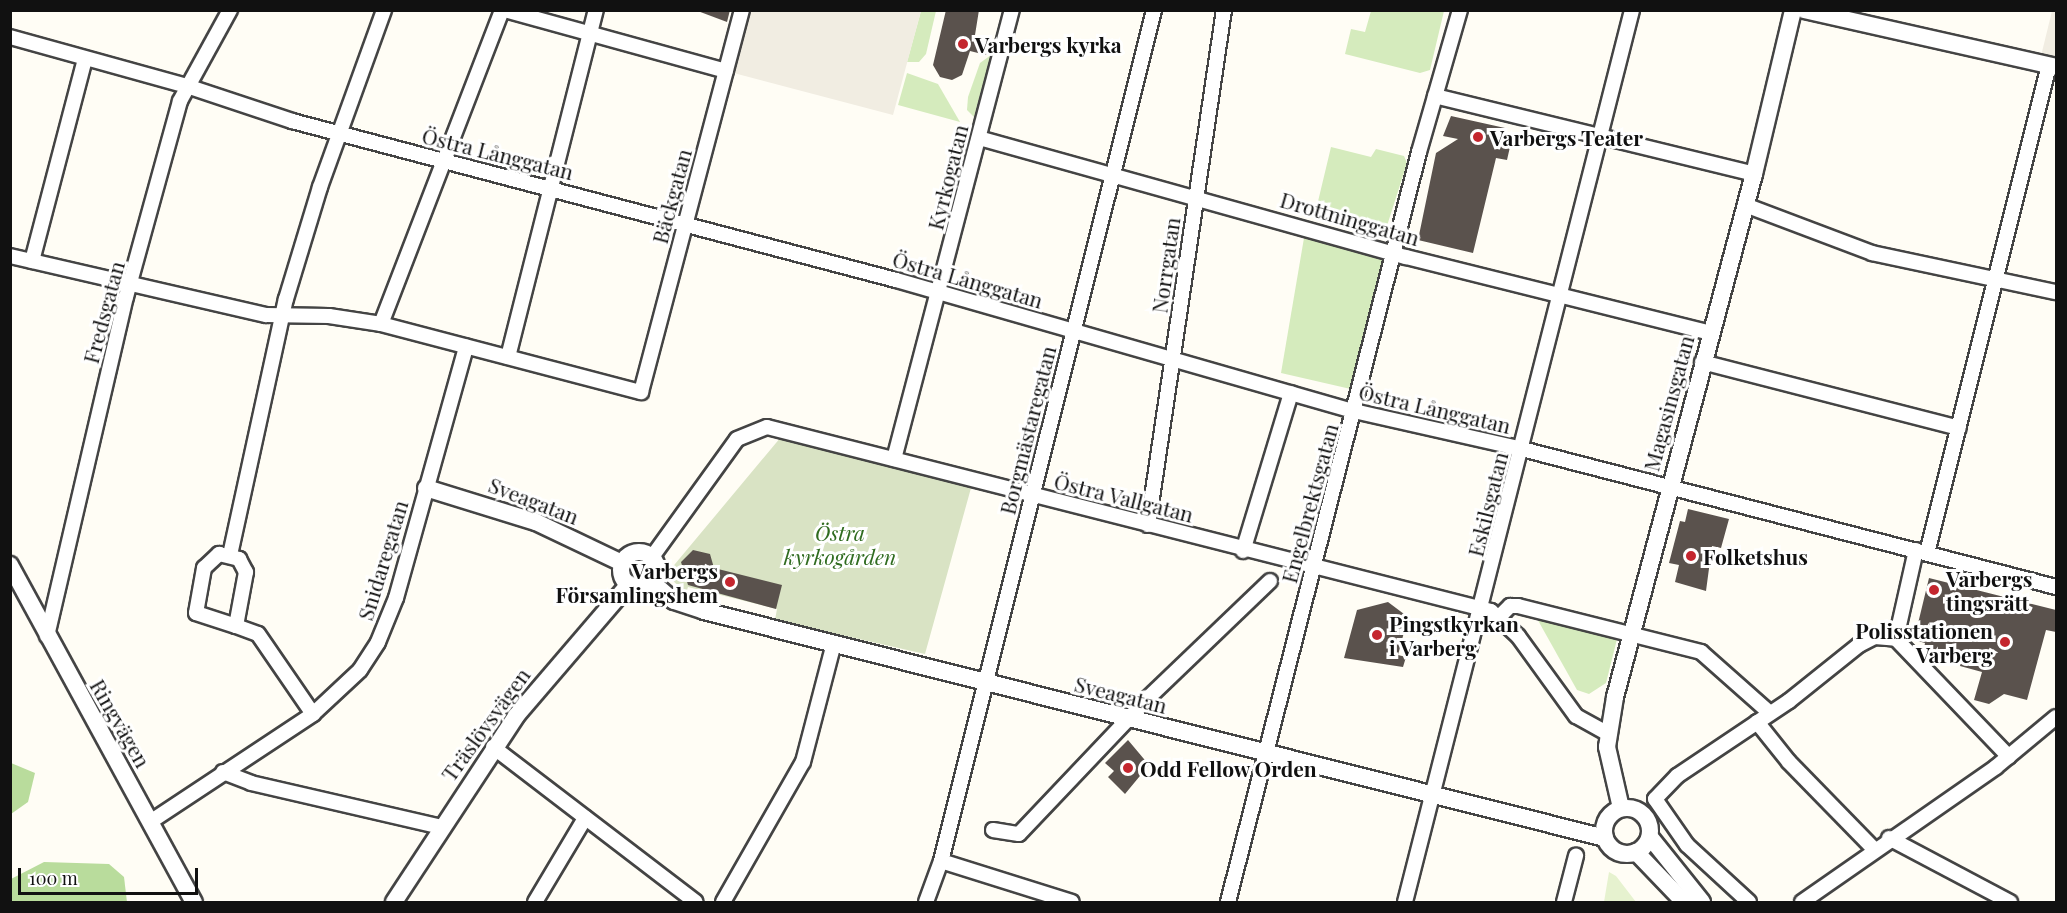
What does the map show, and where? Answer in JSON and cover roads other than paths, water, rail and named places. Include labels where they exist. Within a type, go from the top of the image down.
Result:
[{"type":"street","name":"Fredsgatan","points":[[47,636],[131,284],[187,86],[230,10]]},
{"type":"street","points":[[230,555],[283,317],[339,133],[384,10]]},
{"type":"street","points":[[381,324],[503,10],[726,71]]},
{"type":"street","points":[[10,256],[283,317],[329,316],[381,324],[508,357],[596,10]]},
{"type":"street","name":"Bäckgatan","points":[[508,357],[641,392],[742,10]]},
{"type":"street","name":"Kyrkogatan","points":[[894,459],[940,293],[1012,10]]},
{"type":"street","name":"Borgmästaregatan","points":[[926,903],[942,861],[984,681],[1033,496],[1154,10]]},
{"type":"street","name":"Norrgatan","points":[[1148,525],[1224,10]]},
{"type":"street","name":"Engelbrektsgatan","points":[[1228,903],[1393,252],[1460,10]]},
{"type":"street","name":"Eskilsgatan","points":[[1405,903],[1483,609],[1561,294],[1603,138],[1632,10]]},
{"type":"street","name":"Magasinsgatan","points":[[1621,808],[1609,767],[1608,734],[1631,633],[1754,174],[1792,10]]},
{"type":"street","points":[[1804,10],[2053,66],[1959,428],[1896,639]]},
{"type":"street","name":"Östra Långgatan","points":[[10,37],[187,86],[339,133],[940,293],[1173,357],[1354,411],[1522,449],[1669,489],[2056,587]]},
{"type":"street","points":[[32,261],[85,59]]},
{"type":"street","points":[[1435,96],[1754,174]]},
{"type":"street","name":"Drottninggatan","points":[[979,138],[1393,252],[1710,333]]},
{"type":"street","points":[[1745,205],[1872,253],[2056,292]]},
{"type":"street","name":"Snidaregatan","points":[[150,822],[313,714],[360,670],[378,642],[396,598],[466,347]]},
{"type":"street","points":[[1702,362],[1959,428]]},
{"type":"street","points":[[1243,551],[1291,393]]},
{"type":"street","name":"Östra Vallgatan","points":[[652,557],[733,445],[755,428],[894,459],[1243,551],[1483,609],[1499,617]]},
{"type":"street","name":"Sveagatan","points":[[426,488],[536,522],[622,563]]},
{"type":"street","points":[[638,551],[652,557],[657,572],[652,582],[638,588],[628,584],[621,572],[622,563],[638,551]]},
{"type":"street","points":[[236,626],[246,572],[239,559],[219,554],[207,562],[196,613],[258,634],[313,714]]},
{"type":"street","name":"Ringvägen","points":[[10,565],[194,903]]},
{"type":"street","points":[[993,830],[1019,834],[1129,720],[1270,581]]},
{"type":"street","name":"Sveagatan","points":[[652,582],[687,606],[1129,720],[1266,752],[1605,838]]},
{"type":"street","name":"Träslövsvägen","points":[[394,903],[493,747],[550,672],[628,584]]},
{"type":"street","points":[[1608,734],[1594,730],[1570,710],[1499,617],[1510,606],[1631,633],[1701,652],[1770,713]]},
{"type":"street","points":[[1749,903],[1687,845],[1655,799],[1677,776],[1770,713],[1868,639],[1896,639],[2009,757]]},
{"type":"street","points":[[723,903],[803,762],[834,643]]},
{"type":"street","points":[[1802,903],[1873,848],[2009,757],[2056,717]]},
{"type":"street","points":[[1756,722],[1789,762],[1873,848]]},
{"type":"street","points":[[493,747],[696,903]]},
{"type":"street","points":[[223,772],[251,783],[441,827]]},
{"type":"street","points":[[1684,903],[1636,852],[1618,852],[1605,838],[1607,820],[1621,808],[1642,812],[1650,826],[1650,837],[1702,903]]},
{"type":"street","points":[[534,903],[585,818]]},
{"type":"street","points":[[1636,852],[1650,837]]},
{"type":"street","points":[[1889,838],[2010,903]]},
{"type":"street","points":[[1564,903],[1576,856]]},
{"type":"street","points":[[942,861],[1051,900],[1072,903]]},
{"type":"place","name":"Varbergs kyrka","points":[[963,44]]},
{"type":"place","name":"Varbergs Teater","points":[[1478,137]]},
{"type":"place","name":"Folketshus","points":[[1691,556]]},
{"type":"place","name":"Varbergs Församlingshem","points":[[730,582]]},
{"type":"place","name":"Varbergs tingsrätt","points":[[1934,590]]},
{"type":"place","name":"Pingstkyrkan i Varberg","points":[[1377,635]]},
{"type":"place","name":"Polisstationen Varberg","points":[[2005,642]]},
{"type":"place","name":"Odd Fellow Orden","points":[[1128,768]]},
{"type":"park label","name":"Östra kyrkogården","points":[[840,544]]}]
